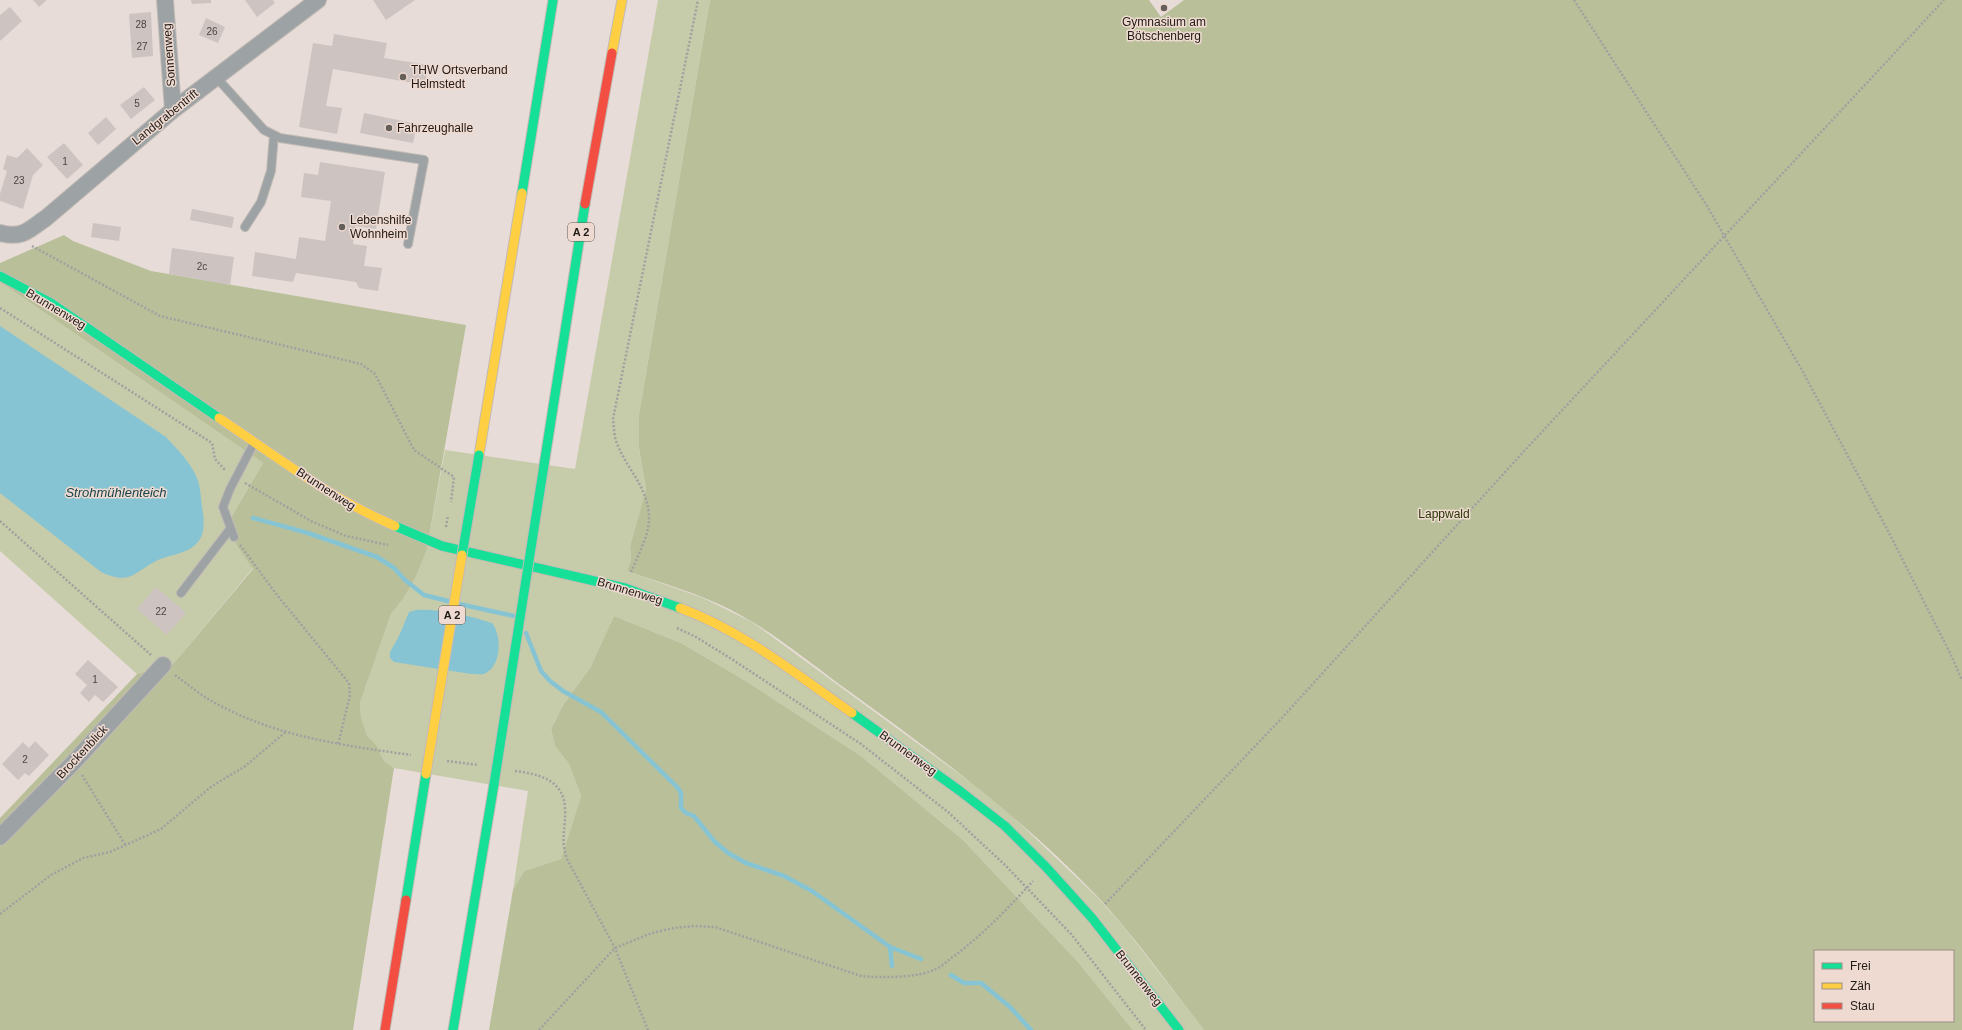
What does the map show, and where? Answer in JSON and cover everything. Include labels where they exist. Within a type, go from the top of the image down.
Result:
[{"type":"main road","name":"A 2","points":[[385,1030],[553,0]]},
{"type":"main road","name":"A 2","points":[[453,1030],[494,784],[595,143],[622,0]]},
{"type":"main road","name":"Brunnenweg","points":[[0,276],[51,303],[328,492],[366,514],[442,546],[625,588],[705,617],[740,636],[779,662],[960,791],[1005,826],[1046,867],[1092,918],[1179,1030]]},
{"type":"street","name":"Sonnenweg","points":[[165,0],[173,110]]},
{"type":"street","name":"Landgrabentrift","points":[[7,234],[25,232],[46,218],[173,110],[318,0]]},
{"type":"street","name":"Brockenblick","points":[[0,837],[74,762],[162,665]]},
{"type":"lane","points":[[216,77],[264,130],[280,138],[424,160],[408,244]]},
{"type":"lane","points":[[245,227],[261,202],[271,171],[274,135]]},
{"type":"lane","points":[[182,593],[232,533],[223,507],[235,477],[254,442]]},
{"type":"path","points":[[625,588],[646,532],[649,517],[647,501],[639,482],[617,445],[613,419],[698,0]]},
{"type":"path","points":[[1574,0],[1707,206],[1803,372],[1877,510],[1947,646],[1962,680]]},
{"type":"path","points":[[1092,918],[1280,720],[1526,449],[1944,0]]},
{"type":"path","points":[[7,234],[160,316],[361,364],[375,374],[414,450],[454,476],[450,506]]},
{"type":"path","points":[[0,308],[212,443],[216,459],[222,468],[235,477],[311,521],[346,536],[392,546]]},
{"type":"path","points":[[442,546],[448,514]]},
{"type":"path","points":[[0,522],[162,665],[204,696],[221,707],[245,718],[338,745],[350,695],[349,684],[277,595],[232,533]]},
{"type":"path","points":[[675,627],[696,637],[730,658],[861,744],[948,812],[1027,887],[1071,934],[1146,1030]]},
{"type":"path","points":[[0,914],[51,875],[83,858],[110,852],[161,829],[212,786],[244,767],[288,731]]},
{"type":"path","points":[[74,762],[126,846]]},
{"type":"path","points":[[539,1030],[615,948],[652,933],[674,928],[694,926],[715,927],[861,976],[881,978],[908,976],[936,969],[986,931],[1046,867]]},
{"type":"path","points":[[615,948],[648,1030]]},
{"type":"green space","points":[[658,0],[710,0],[639,414],[639,448],[646,489],[630,546],[631,560],[627,571],[703,598],[752,622],[977,787],[1013,817],[1097,897],[1123,926],[1204,1030],[1133,1030],[1079,963],[963,840],[861,756],[746,681],[681,643],[614,616],[590,668],[563,705],[551,729],[555,746],[569,764],[581,796],[561,859],[524,871],[513,890],[528,791],[394,768],[384,761],[377,746],[367,735],[361,717],[360,703],[391,614],[403,599],[427,549],[445,450],[575,469]]},
{"type":"green space","name":"Lappwald","points":[[710,0],[1149,0],[1161,17],[1184,0],[1962,0],[1962,1030],[1204,1030],[1138,944],[1096,895],[1068,867],[978,788],[914,739],[761,627],[729,609],[704,598],[627,571],[631,560],[630,546],[646,489],[639,448],[639,414]]},
{"type":"green space","points":[[64,235],[73,241],[151,271],[466,325],[427,549],[416,576],[403,599],[391,614],[360,703],[361,717],[367,735],[377,746],[384,761],[394,768],[353,1030],[0,1030],[0,818],[137,674],[174,663],[253,569],[237,546],[226,526],[263,463],[0,282],[0,263]]},
{"type":"green space","points":[[0,282],[263,463],[226,526],[237,546],[253,568],[174,663],[137,674],[0,551]]},
{"type":"green space","points":[[614,616],[681,643],[746,681],[861,756],[963,840],[1079,963],[1133,1030],[489,1030],[513,890],[524,871],[561,859],[581,796],[569,764],[555,746],[551,729],[563,705],[590,668]]},
{"type":"water","name":"Strohmühlenteich","points":[[0,326],[166,437],[181,453],[194,471],[200,487],[204,524],[200,540],[193,547],[156,561],[136,574],[125,578],[118,578],[101,572],[0,493]]},
{"type":"water","points":[[416,610],[434,610],[454,613],[492,623],[498,635],[499,643],[497,658],[494,665],[484,674],[471,674],[394,662],[390,658],[390,652],[399,636],[409,612]]},
{"type":"building","points":[[33,0],[47,0],[39,7]]},
{"type":"building","points":[[191,0],[211,0],[211,3],[192,4]]},
{"type":"building","points":[[245,0],[273,0],[275,3],[257,17]]},
{"type":"building","points":[[373,0],[415,0],[386,20]]},
{"type":"building","points":[[10,7],[22,21],[0,41],[0,15]]},
{"type":"building","points":[[151,12],[153,56],[132,58],[129,14]]},
{"type":"building","points":[[206,18],[225,27],[218,43],[199,35]]},
{"type":"building","name":"THW Ortsverband Helmstedt","points":[[334,34],[387,43],[384,58],[429,65],[425,85],[333,69],[326,106],[342,108],[337,134],[299,127],[313,43],[332,46]]},
{"type":"building","points":[[144,87],[155,100],[131,119],[120,105]]},
{"type":"building","name":"Fahrzeughalle","points":[[364,113],[417,124],[413,143],[360,133]]},
{"type":"building","points":[[106,117],[116,129],[98,145],[88,133]]},
{"type":"building","points":[[64,143],[83,165],[67,179],[47,157]]},
{"type":"building","points":[[27,148],[43,165],[33,175],[23,209],[0,201],[0,194],[7,171],[3,169],[7,155],[17,158]]},
{"type":"building","name":"Lebenshilfe Wohnheim","points":[[320,162],[385,172],[376,229],[356,226],[353,244],[367,246],[364,266],[382,268],[378,291],[359,288],[356,282],[296,273],[293,282],[252,276],[255,252],[296,259],[299,237],[325,241],[331,201],[301,197],[304,173],[318,175]]},
{"type":"building","points":[[192,209],[234,217],[232,228],[190,220]]},
{"type":"building","points":[[93,223],[121,227],[119,241],[91,237]]},
{"type":"building","points":[[172,248],[234,257],[230,285],[169,274]]},
{"type":"building","points":[[156,587],[186,613],[167,635],[137,609]]},
{"type":"building","points":[[88,660],[118,687],[103,702],[95,695],[89,702],[80,693],[87,685],[75,674]]},
{"type":"building","points":[[35,741],[49,755],[29,776],[25,773],[18,780],[2,764],[23,742],[29,748]]},
{"type":"waterway","points":[[253,518],[308,533],[377,557],[394,568],[405,580],[424,595],[448,601]]},
{"type":"waterway","points":[[459,604],[514,616]]},
{"type":"waterway","points":[[526,633],[541,671],[550,681],[563,691],[601,712],[678,788],[681,793],[681,808],[686,813],[694,816],[714,841],[728,853],[746,863],[784,876],[812,891],[890,947],[921,959]]},
{"type":"waterway","points":[[890,947],[892,966]]},
{"type":"waterway","points":[[951,975],[964,983],[981,983],[1010,1007],[1031,1030]]},
{"type":"traffic: fast","points":[[522,193],[553,0]]},
{"type":"traffic: fast","points":[[544,465],[585,204]]},
{"type":"traffic: fast","points":[[0,276],[51,303],[219,418]]},
{"type":"traffic: fast","points":[[462,555],[479,455]]},
{"type":"traffic: fast","points":[[494,784],[544,465]]},
{"type":"traffic: fast","points":[[395,526],[442,546],[625,588],[680,608]]},
{"type":"traffic: fast","points":[[852,713],[960,791],[1005,826],[1046,867],[1092,918],[1179,1030]]},
{"type":"traffic: fast","points":[[406,900],[426,774]]},
{"type":"traffic: fast","points":[[453,1030],[494,784]]},
{"type":"traffic: slow","points":[[612,53],[622,0]]},
{"type":"traffic: slow","points":[[479,455],[522,193]]},
{"type":"traffic: slow","points":[[219,418],[326,490],[371,515],[395,526]]},
{"type":"traffic: slow","points":[[426,774],[462,555]]},
{"type":"traffic: slow","points":[[680,608],[748,641],[852,713]]},
{"type":"traffic: jam","points":[[585,204],[612,53]]},
{"type":"traffic: jam","points":[[385,1030],[406,900]]},
{"type":"place","name":"Gymnasium am Bötschenberg","points":[[1164,8]]},
{"type":"place","name":"THW Ortsverband Helmstedt","points":[[403,77]]},
{"type":"place","name":"Fahrzeughalle","points":[[389,128]]},
{"type":"place","name":"Lebenshilfe Wohnheim","points":[[342,227]]}]
